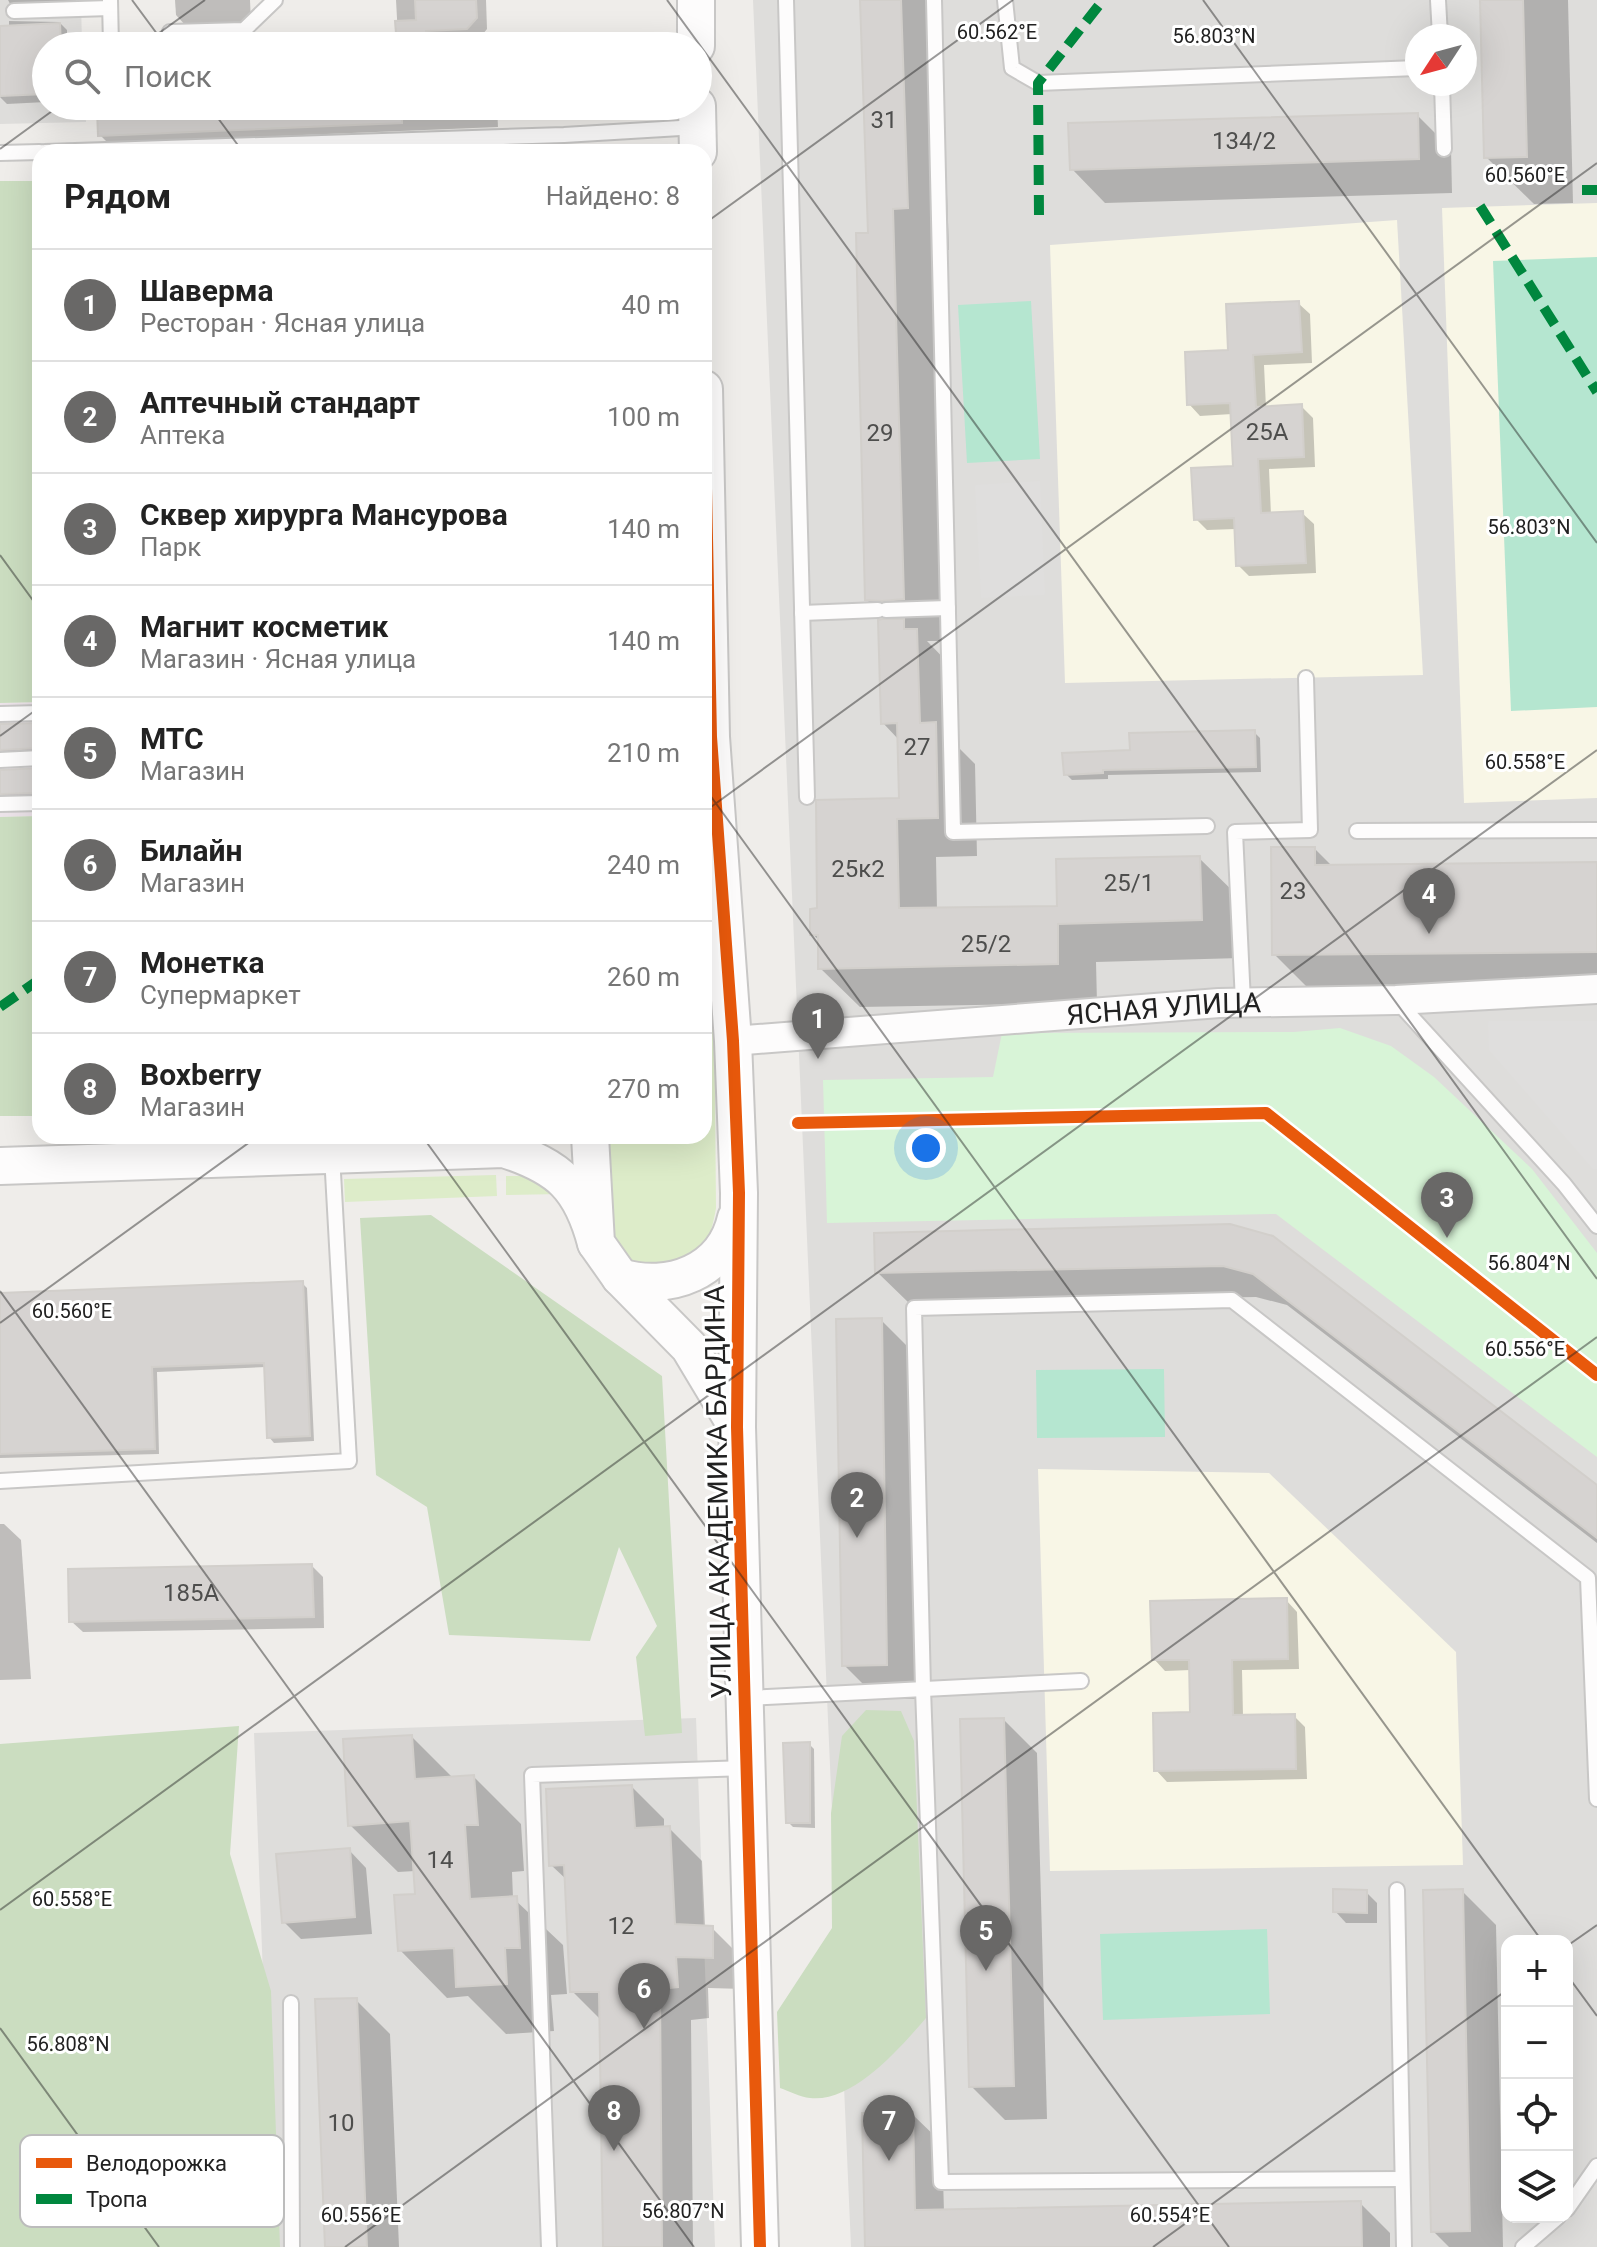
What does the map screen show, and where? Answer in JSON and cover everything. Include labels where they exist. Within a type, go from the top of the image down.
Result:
[{"type":"street","points":[[696,0],[696,32]]},
{"type":"street","name":"УЛИЦА АКАДЕМИКА БАРДИНА","points":[[712,751],[733,1041],[738,1208],[737,1427],[760,2247]]},
{"type":"street","points":[[712,949],[728,970]]},
{"type":"street","name":"ЯСНАЯ УЛИЦА","points":[[733,1041],[1243,1002],[1396,1000],[1597,989]]},
{"type":"street","points":[[0,1166],[504,1149],[517,1144]]},
{"type":"street","points":[[590,1144],[596,1243]]},
{"type":"street","points":[[504,1149],[546,1165],[581,1197],[596,1243]]},
{"type":"street","name":"УЛИЦА АКАДЕМИКА БАРДИНА","points":[[620,1277],[647,1284],[691,1276],[715,1256],[733,1232],[738,1208]]},
{"type":"street","name":"УЛИЦА АКАДЕМИКА БАРДИНА","points":[[596,1243],[620,1277],[689,1347],[737,1427]]},
{"type":"lane","points":[[170,32],[244,30],[275,0]]},
{"type":"lane","points":[[786,0],[807,797]]},
{"type":"lane","points":[[934,0],[953,832],[1207,826]]},
{"type":"lane","points":[[1005,0],[1012,68],[1038,83],[1405,68]]},
{"type":"lane","points":[[1438,0],[1439,24]]},
{"type":"lane","points":[[14,11],[110,4],[111,32]]},
{"type":"lane","points":[[1442,96],[1444,149]]},
{"type":"lane","points":[[288,144],[698,128]]},
{"type":"lane","points":[[0,153],[32,152]]},
{"type":"lane","points":[[802,613],[948,608]]},
{"type":"lane","points":[[1243,1002],[1235,832],[1310,830],[1306,678]]},
{"type":"lane","points":[[0,714],[32,713]]},
{"type":"lane","points":[[0,760],[32,758]]},
{"type":"lane","points":[[0,804],[32,803]]},
{"type":"lane","points":[[1357,831],[1597,830]]},
{"type":"lane","points":[[1396,1000],[1564,1184],[1597,1226]]},
{"type":"lane","points":[[0,1481],[349,1461],[332,1154]]},
{"type":"lane","points":[[1402,2179],[941,2182],[923,1689],[914,1308],[1232,1300],[1588,1578],[1597,1799]]},
{"type":"lane","points":[[746,1698],[1081,1681]]},
{"type":"lane","points":[[549,2247],[532,1775],[748,1768]]},
{"type":"lane","points":[[1397,1890],[1404,2247]]},
{"type":"lane","points":[[291,2003],[292,2247]]},
{"type":"lane","points":[[1573,2200],[1597,2166]]},
{"type":"lane","points":[[1523,2247],[1551,2223]]},
{"type":"shaded area","points":[[0,0],[81,0],[82,32],[32,32],[32,120],[86,122],[0,124]]},
{"type":"shaded area","points":[[753,0],[1597,0],[1597,2247],[851,2247]]},
{"type":"shaded area","points":[[1597,203],[1597,798],[1464,803],[1442,208]]},
{"type":"shaded area","points":[[1397,220],[1423,675],[1065,683],[1050,245]]},
{"type":"shaded area","points":[[1040,481],[1045,595],[981,598],[975,485]]},
{"type":"shaded area","points":[[32,702],[32,816],[0,817],[0,703]]},
{"type":"shaded area","points":[[1488,1021],[1597,1021],[1597,1169],[1593,1169],[1489,1050]]},
{"type":"shaded area","points":[[1038,1469],[1269,1473],[1456,1652],[1463,1865],[1050,1871]]},
{"type":"shaded area","points":[[696,1718],[715,2247],[273,2247],[272,2227],[284,2227],[284,2135],[269,2135],[254,1733]]},
{"type":"green space","points":[[0,181],[32,181],[32,702],[0,703]]},
{"type":"green space","points":[[1597,257],[1597,707],[1511,711],[1493,261]]},
{"type":"green space","points":[[1031,301],[1040,459],[967,463],[958,305]]},
{"type":"green space","points":[[32,816],[32,1116],[0,1116],[0,817]]},
{"type":"green space","points":[[712,977],[716,1208],[708,1238],[692,1259],[674,1273],[632,1267],[604,1222],[603,1144],[712,1144]]},
{"type":"green space","points":[[1340,1028],[1391,1046],[1434,1077],[1532,1169],[1597,1253],[1597,1457],[1276,1214],[827,1223],[823,1080],[993,1077],[1002,1033],[1294,1032]]},
{"type":"green space","points":[[496,1175],[497,1196],[345,1202],[344,1179]]},
{"type":"green space","points":[[506,1176],[528,1176],[561,1194],[506,1195]]},
{"type":"green space","points":[[431,1215],[662,1376],[682,1733],[645,1736],[636,1657],[657,1626],[619,1547],[590,1641],[449,1635],[427,1507],[376,1475],[360,1218]]},
{"type":"green space","points":[[1164,1369],[1165,1437],[1037,1438],[1036,1370]]},
{"type":"green space","points":[[866,1710],[901,1711],[914,1741],[926,2018],[889,2058],[859,2083],[843,2092],[810,2098],[780,2088],[777,2012],[832,1928],[831,1813],[842,1736]]},
{"type":"green space","points":[[239,1726],[230,1854],[271,1991],[276,2135],[20,2135],[20,2227],[279,2227],[280,2247],[0,2247],[0,1744]]},
{"type":"green space","points":[[1267,1929],[1270,2014],[1103,2020],[1100,1934]]},
{"type":"building","points":[[415,0],[476,0],[477,18],[467,29],[396,32],[395,21],[416,20]]},
{"type":"building","points":[[860,0],[901,0],[908,208],[893,209],[904,599],[882,601],[865,600],[856,233],[868,233]]},
{"type":"building","points":[[1480,0],[1523,0],[1527,157],[1484,158]]},
{"type":"building","points":[[60,23],[60,32],[32,32],[32,95],[0,96],[0,26]]},
{"type":"building","points":[[1418,113],[1419,159],[1070,170],[1068,123]]},
{"type":"building","points":[[97,120],[402,120],[402,123],[98,136]]},
{"type":"building","points":[[1299,301],[1302,352],[1253,355],[1256,407],[1302,404],[1304,457],[1258,459],[1261,513],[1303,511],[1306,563],[1236,566],[1234,518],[1194,520],[1191,468],[1233,466],[1230,403],[1187,405],[1185,352],[1228,350],[1226,304]]},
{"type":"building","points":[[904,619],[904,629],[917,629],[920,723],[936,722],[938,818],[897,819],[899,908],[1057,906],[1056,859],[1200,856],[1202,920],[1058,924],[1058,964],[818,969],[818,935],[810,935],[810,909],[817,908],[816,800],[899,798],[897,723],[881,724],[878,620]]},
{"type":"building","points":[[32,723],[32,748],[0,750],[0,724]]},
{"type":"building","points":[[1255,730],[1256,767],[1103,770],[1103,773],[1064,775],[1062,753],[1130,750],[1129,733]]},
{"type":"building","points":[[32,768],[32,793],[0,794],[0,770]]},
{"type":"building","points":[[1271,847],[1315,847],[1315,865],[1597,862],[1597,952],[1272,955]]},
{"type":"building","points":[[1230,1224],[1273,1236],[1597,1485],[1597,1538],[1253,1274],[1223,1266],[875,1273],[874,1233]]},
{"type":"building","points":[[303,1281],[310,1436],[267,1438],[264,1363],[152,1367],[155,1449],[0,1454],[0,1293]]},
{"type":"building","points":[[882,1318],[887,1665],[842,1666],[836,1319]]},
{"type":"building","points":[[312,1564],[314,1617],[69,1622],[68,1569]]},
{"type":"building","points":[[1287,1598],[1288,1659],[1232,1660],[1233,1715],[1295,1714],[1296,1769],[1154,1771],[1153,1713],[1190,1712],[1189,1660],[1152,1660],[1150,1601]]},
{"type":"building","points":[[1004,1718],[1014,2086],[969,2087],[960,1719]]},
{"type":"building","points":[[412,1735],[415,1779],[474,1775],[478,1825],[465,1825],[470,1899],[517,1896],[520,1948],[505,1948],[507,1984],[456,1987],[454,1948],[398,1951],[394,1895],[415,1894],[410,1821],[348,1826],[343,1739]]},
{"type":"building","points":[[810,1742],[810,1823],[786,1823],[783,1743]]},
{"type":"building","points":[[632,1785],[635,1828],[670,1826],[675,1924],[713,1926],[713,1958],[676,1957],[678,1987],[660,1989],[662,2247],[603,2247],[599,1992],[570,1992],[564,1865],[549,1866],[546,1789]]},
{"type":"building","points":[[350,1848],[355,1917],[282,1923],[276,1854]]},
{"type":"building","points":[[1333,1889],[1367,1890],[1367,1913],[1333,1912]]},
{"type":"building","points":[[1463,1889],[1470,2231],[1431,2232],[1423,1890]]},
{"type":"building","points":[[357,1998],[367,2247],[325,2247],[315,1999]]},
{"type":"building","points":[[913,2112],[915,2210],[1361,2201],[1362,2247],[865,2247],[862,2113]]},
{"type":"marked path","points":[[1039,215],[1038,83],[1103,0]]},
{"type":"marked path","points":[[1582,190],[1597,190]]},
{"type":"marked path","points":[[1480,206],[1597,392]]},
{"type":"marked path","points":[[0,1007],[32,985]]},
{"type":"cycle path","points":[[712,751],[733,1041],[739,1193],[737,1427],[760,2247]]},
{"type":"cycle path","points":[[798,1123],[1266,1113],[1597,1375]]},
{"type":"place","name":"Магнит косметик","points":[[1429,934]]},
{"type":"place","name":"Шаверма","points":[[818,1059]]},
{"type":"place","name":"Сквер хирурга Мансурова","points":[[1447,1238]]},
{"type":"place","name":"Аптечный стандарт","points":[[857,1538]]},
{"type":"place","name":"МТС","points":[[986,1971]]},
{"type":"place","name":"Билайн","points":[[644,2029]]},
{"type":"place","name":"Boxberry","points":[[614,2151]]},
{"type":"place","name":"Монетка","points":[[889,2161]]}]
